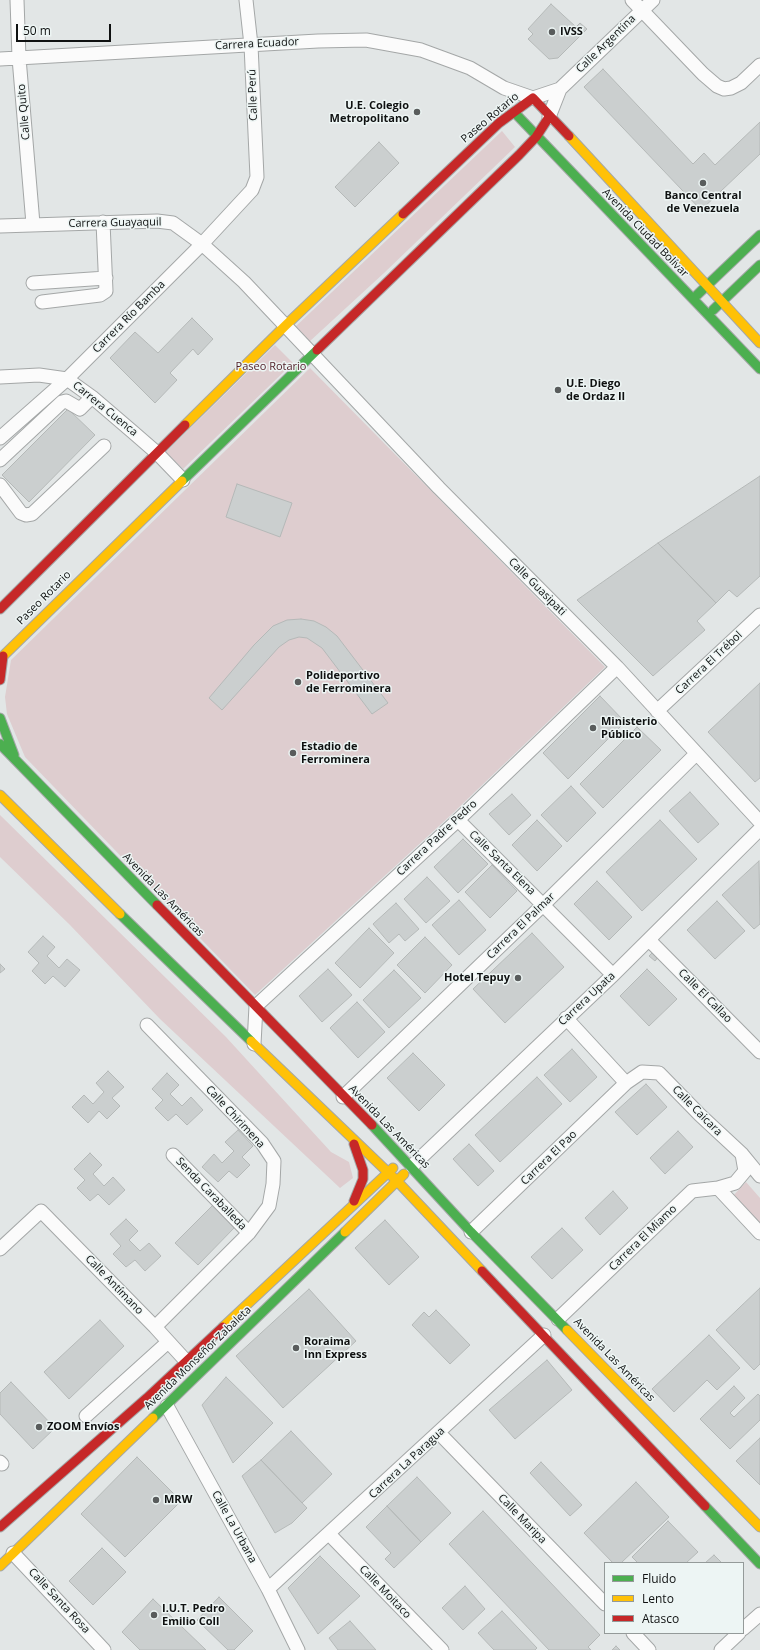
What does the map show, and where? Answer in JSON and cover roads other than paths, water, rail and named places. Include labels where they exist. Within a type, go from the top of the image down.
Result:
[{"type":"street","name":"Calle Quito","points":[[17,0],[20,58],[34,224]]},
{"type":"street","name":"Calle Perú","points":[[246,0],[251,45],[257,177],[252,190]]},
{"type":"street","points":[[632,0],[711,82],[724,89],[731,88],[741,83],[760,65]]},
{"type":"street","name":"Calle Argentina","points":[[549,117],[560,89],[653,0]]},
{"type":"street","name":"Carrera Ecuador","points":[[0,59],[366,40],[421,50],[470,68],[504,88],[533,98]]},
{"type":"street","points":[[504,88],[514,112]]},
{"type":"street","name":"Calle Argentina","points":[[533,98],[560,89]]},
{"type":"street","name":"Paseo Rotario","points":[[0,609],[286,325],[499,124],[533,98]]},
{"type":"street","name":"Avenida Ciudad Bolívar","points":[[533,98],[706,287],[760,343]]},
{"type":"street","name":"Avenida Ciudad Bolívar","points":[[514,112],[536,137],[709,314],[760,369]]},
{"type":"street","name":"Paseo Rotario","points":[[2,657],[312,354],[519,155],[536,137],[549,117]]},
{"type":"street","name":"Carrera Río Bamba","points":[[0,438],[67,379],[202,244],[252,190]]},
{"type":"street","name":"Carrera Guayaquil","points":[[0,226],[157,221],[173,223],[202,244],[244,282],[286,325]]},
{"type":"street","points":[[42,302],[100,295],[106,291],[103,222]]},
{"type":"street","points":[[693,299],[760,235]]},
{"type":"street","points":[[709,314],[760,265]]},
{"type":"street","points":[[33,283],[106,278]]},
{"type":"street","name":"Calle Guasipati","points":[[286,325],[439,488],[617,667],[760,822]]},
{"type":"street","name":"Carrera Cuenca","points":[[0,377],[39,375],[67,379],[92,397],[157,453],[183,480]]},
{"type":"street","points":[[0,460],[62,402],[66,401],[80,409],[92,397]]},
{"type":"street","points":[[0,485],[21,513],[26,515],[32,514],[104,446]]},
{"type":"street","name":"Carrera El Trébol","points":[[657,711],[760,615]]},
{"type":"street","points":[[0,680],[2,657]]},
{"type":"street","name":"Carrera Padre Pedro","points":[[256,1006],[458,820],[617,667]]},
{"type":"street","points":[[0,718],[17,763]]},
{"type":"street","name":"Avenida Las Américas","points":[[0,744],[408,1162],[471,1232],[558,1319],[760,1527]]},
{"type":"street","name":"Carrera El Palmar","points":[[343,1097],[544,904],[696,754]]},
{"type":"street","points":[[0,795],[145,939],[397,1181],[544,1334],[760,1564]]},
{"type":"street","name":"Calle Santa Elena","points":[[458,820],[544,904],[613,975]]},
{"type":"street","name":"Carrera Upata","points":[[408,1162],[613,975],[760,828]]},
{"type":"street","name":"Calle El Callao","points":[[649,940],[760,1052]]},
{"type":"street","points":[[254,1044],[256,1006]]},
{"type":"street","points":[[566,1018],[626,1083]]},
{"type":"street","name":"Calle Chirimena","points":[[147,1025],[262,1143],[274,1162],[273,1184],[268,1206],[249,1233],[155,1327]]},
{"type":"street","name":"Calle Caicara","points":[[626,1083],[642,1072],[659,1072],[700,1115],[742,1154],[760,1176]]},
{"type":"street","name":"Carrera El Pao","points":[[471,1232],[626,1083]]},
{"type":"street","points":[[350,1136],[362,1160],[363,1170],[361,1184],[353,1206]]},
{"type":"street","name":"Carrera El Miamo","points":[[558,1319],[692,1191],[718,1188],[735,1183],[744,1171],[742,1154]]},
{"type":"street","name":"Senda Caraballeda","points":[[173,1155],[249,1233]]},
{"type":"street","name":"Avenida Monseñor Zabaleta","points":[[0,1527],[186,1361],[388,1173],[408,1162]]},
{"type":"street","name":"Avenida Monseñor Zabaleta","points":[[0,1566],[167,1406],[397,1181],[408,1162]]},
{"type":"street","points":[[718,1188],[760,1233]]},
{"type":"street","name":"Calle Antímano","points":[[0,1249],[41,1211],[155,1327],[186,1361]]},
{"type":"street","name":"Carrera La Paragua","points":[[268,1589],[439,1433],[544,1334]]},
{"type":"street","points":[[86,1416],[168,1342]]},
{"type":"street","name":"Calle La Urbana","points":[[167,1406],[268,1589],[294,1648]]},
{"type":"street","name":"Calle Maripa","points":[[439,1433],[604,1603]]},
{"type":"street","name":"Calle Moitaco","points":[[329,1534],[442,1650]]},
{"type":"street","name":"Calle Santa Rosa","points":[[13,1553],[104,1650]]},
{"type":"street","points":[[744,1629],[760,1614]]},
{"type":"street","points":[[634,1634],[649,1650]]},
{"type":"street","points":[[721,1650],[738,1634]]},
{"type":"place","name":"IVSS","points":[[552,32]]},
{"type":"place","name":"U.E. Colegio Metropolitano","points":[[417,112]]},
{"type":"place","name":"Banco Central de Venezuela","points":[[703,183]]},
{"type":"place","name":"U.E. Diego de Ordaz II","points":[[558,390]]},
{"type":"place","name":"Polideportivo de Ferrominera","points":[[298,682]]},
{"type":"place","name":"Ministerio Público","points":[[593,728]]},
{"type":"place","name":"Estadio de Ferrominera","points":[[293,753]]},
{"type":"place","name":"Hotel Tepuy","points":[[518,978]]},
{"type":"place","name":"Roraima Inn Express","points":[[296,1348]]},
{"type":"place","name":"ZOOM Envíos","points":[[39,1427]]},
{"type":"place","name":"MRW","points":[[156,1500]]},
{"type":"place","name":"I.U.T. Pedro Emilio Coll","points":[[154,1615]]}]
